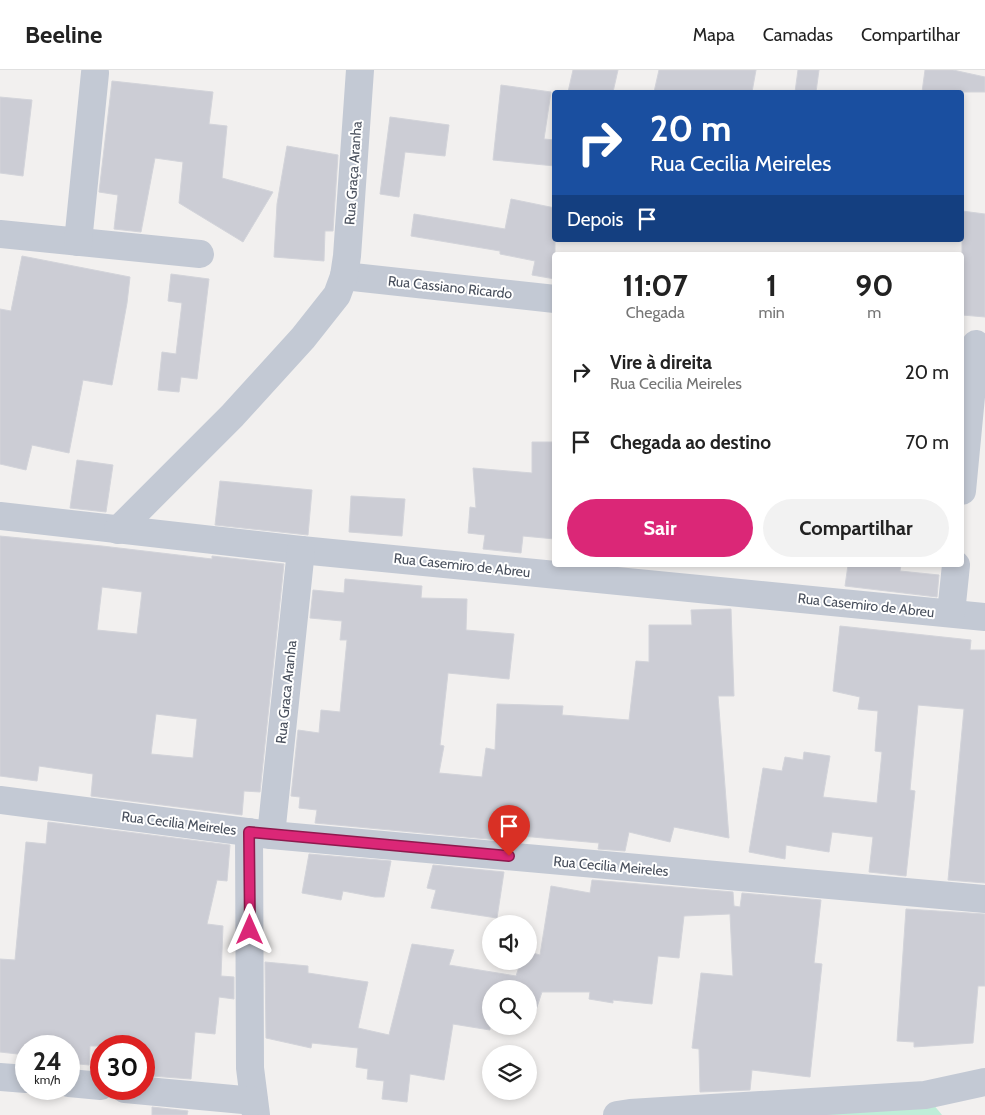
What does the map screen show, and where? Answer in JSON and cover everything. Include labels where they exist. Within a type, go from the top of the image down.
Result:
[{"type":"street","name":"Rua Graça Aranha","points":[[118,530],[232,416],[303,338],[337,295],[344,276],[347,256],[360,70]]},
{"type":"street","points":[[78,242],[95,73]]},
{"type":"street","points":[[0,234],[200,254]]},
{"type":"street","name":"Rua Cassiano Ricardo","points":[[344,276],[552,299]]},
{"type":"street","points":[[964,468],[975,344]]},
{"type":"street","name":"Rua Casemiro de Abreu","points":[[0,516],[301,550],[985,617]]},
{"type":"street","name":"Rua Graca Aranha","points":[[255,1108],[250,1068],[260,833],[301,550]]},
{"type":"street","points":[[951,613],[956,567]]},
{"type":"street","name":"Rua Cecilia Meireles","points":[[0,800],[260,833],[985,900]]},
{"type":"street","points":[[0,1077],[15,1078]]},
{"type":"street","points":[[617,1115],[925,1095],[983,1083]]},
{"type":"street","points":[[155,1093],[255,1108]]},
{"type":"green space","points":[[933,1104],[942,1115],[803,1115]]},
{"type":"building","points":[[573,70],[618,70],[613,90],[568,90]]},
{"type":"building","points":[[659,70],[756,70],[752,90],[654,90]]},
{"type":"building","points":[[798,70],[819,70],[816,90],[795,90]]},
{"type":"building","points":[[925,70],[953,70],[985,77],[985,92],[922,90]]},
{"type":"building","points":[[112,81],[213,92],[209,124],[227,126],[222,178],[273,192],[243,242],[179,203],[183,162],[155,158],[141,232],[114,229],[118,195],[99,192]]},
{"type":"building","points":[[501,85],[551,92],[544,139],[552,140],[552,166],[493,160]]},
{"type":"building","points":[[0,97],[32,100],[23,176],[0,173]]},
{"type":"building","points":[[390,117],[449,125],[445,156],[405,152],[399,197],[380,194]]},
{"type":"building","points":[[287,146],[338,155],[333,231],[325,231],[324,261],[274,257],[277,204]]},
{"type":"building","points":[[511,199],[552,207],[552,242],[555,242],[555,252],[552,252],[552,278],[532,275],[535,261],[500,254],[500,251],[411,236],[414,214],[505,229]]},
{"type":"building","points":[[964,211],[985,214],[985,317],[964,315],[964,252],[962,252],[962,242],[964,242]]},
{"type":"building","points":[[22,256],[130,277],[112,385],[83,380],[69,453],[32,445],[26,470],[0,464],[0,309],[11,311]]},
{"type":"building","points":[[171,274],[209,279],[197,379],[181,377],[179,392],[158,390],[162,352],[176,354],[182,303],[168,301]]},
{"type":"building","points":[[532,442],[552,442],[552,539],[523,536],[521,553],[483,549],[485,535],[468,533],[470,507],[476,508],[473,468],[532,473]]},
{"type":"building","points":[[77,460],[113,465],[106,512],[70,508]]},
{"type":"building","points":[[220,481],[312,490],[308,535],[215,525]]},
{"type":"building","points":[[351,496],[405,499],[402,536],[349,532]]},
{"type":"building","points":[[0,536],[212,559],[212,556],[284,564],[260,792],[244,791],[242,815],[91,796],[93,774],[39,766],[37,781],[0,776]],"holes":[[[102,587],[142,592],[137,634],[97,630]],[[156,714],[197,719],[193,758],[151,754]]]},
{"type":"building","points":[[848,567],[901,567],[900,571],[939,575],[937,597],[845,586]]},
{"type":"building","points":[[345,579],[422,586],[421,598],[467,599],[466,630],[514,634],[509,679],[448,673],[440,745],[444,746],[439,773],[482,777],[486,748],[495,750],[497,704],[563,706],[562,715],[629,720],[636,661],[649,662],[649,625],[692,625],[691,610],[731,609],[734,696],[718,696],[729,838],[674,827],[670,842],[629,832],[625,851],[598,849],[599,843],[510,835],[509,841],[315,823],[317,810],[299,808],[300,797],[291,796],[298,730],[319,733],[321,710],[340,712],[347,640],[340,640],[342,621],[310,618],[313,590],[344,593]]},
{"type":"building","points":[[840,626],[971,640],[970,650],[985,650],[985,883],[948,880],[964,709],[918,705],[910,790],[915,791],[906,876],[869,872],[873,837],[832,832],[829,852],[786,845],[785,859],[749,852],[763,768],[782,771],[785,757],[803,760],[804,752],[830,756],[823,797],[877,803],[882,752],[875,751],[878,711],[858,709],[860,697],[833,691]]},
{"type":"building","points":[[48,822],[230,845],[227,881],[217,880],[207,924],[223,926],[221,976],[234,977],[234,999],[219,997],[215,1034],[195,1032],[191,1079],[155,1076],[155,1035],[90,1035],[89,1065],[80,1064],[80,1035],[15,1035],[15,1054],[0,1052],[0,959],[15,960],[26,842],[46,844]]},
{"type":"building","points":[[309,854],[391,861],[384,897],[343,891],[341,900],[302,893]]},
{"type":"building","points":[[433,865],[504,872],[497,915],[482,916],[431,908],[436,890],[427,888]]},
{"type":"building","points":[[592,880],[733,892],[734,906],[740,907],[742,893],[821,900],[814,963],[822,964],[810,1077],[752,1070],[750,1090],[700,1092],[699,1049],[692,1048],[701,973],[733,976],[730,914],[684,916],[679,958],[658,956],[652,1004],[613,1000],[613,1003],[589,999],[590,992],[542,992],[537,1007],[537,980],[482,980],[482,1029],[453,1024],[444,1080],[410,1074],[407,1102],[382,1099],[384,1081],[367,1079],[368,1069],[356,1067],[358,1048],[312,1043],[311,1048],[266,1038],[265,962],[308,966],[308,973],[368,982],[358,1028],[389,1035],[412,944],[454,950],[449,965],[516,976],[518,970],[537,970],[537,954],[540,955],[551,886],[590,893]]},
{"type":"building","points":[[906,909],[985,914],[985,986],[978,986],[973,1043],[914,1047],[914,1042],[897,1041]]},
{"type":"building","points":[[152,1107],[188,1111],[187,1115],[152,1115]]},
{"type":"route","points":[[250,930],[249,832],[509,856]]}]
